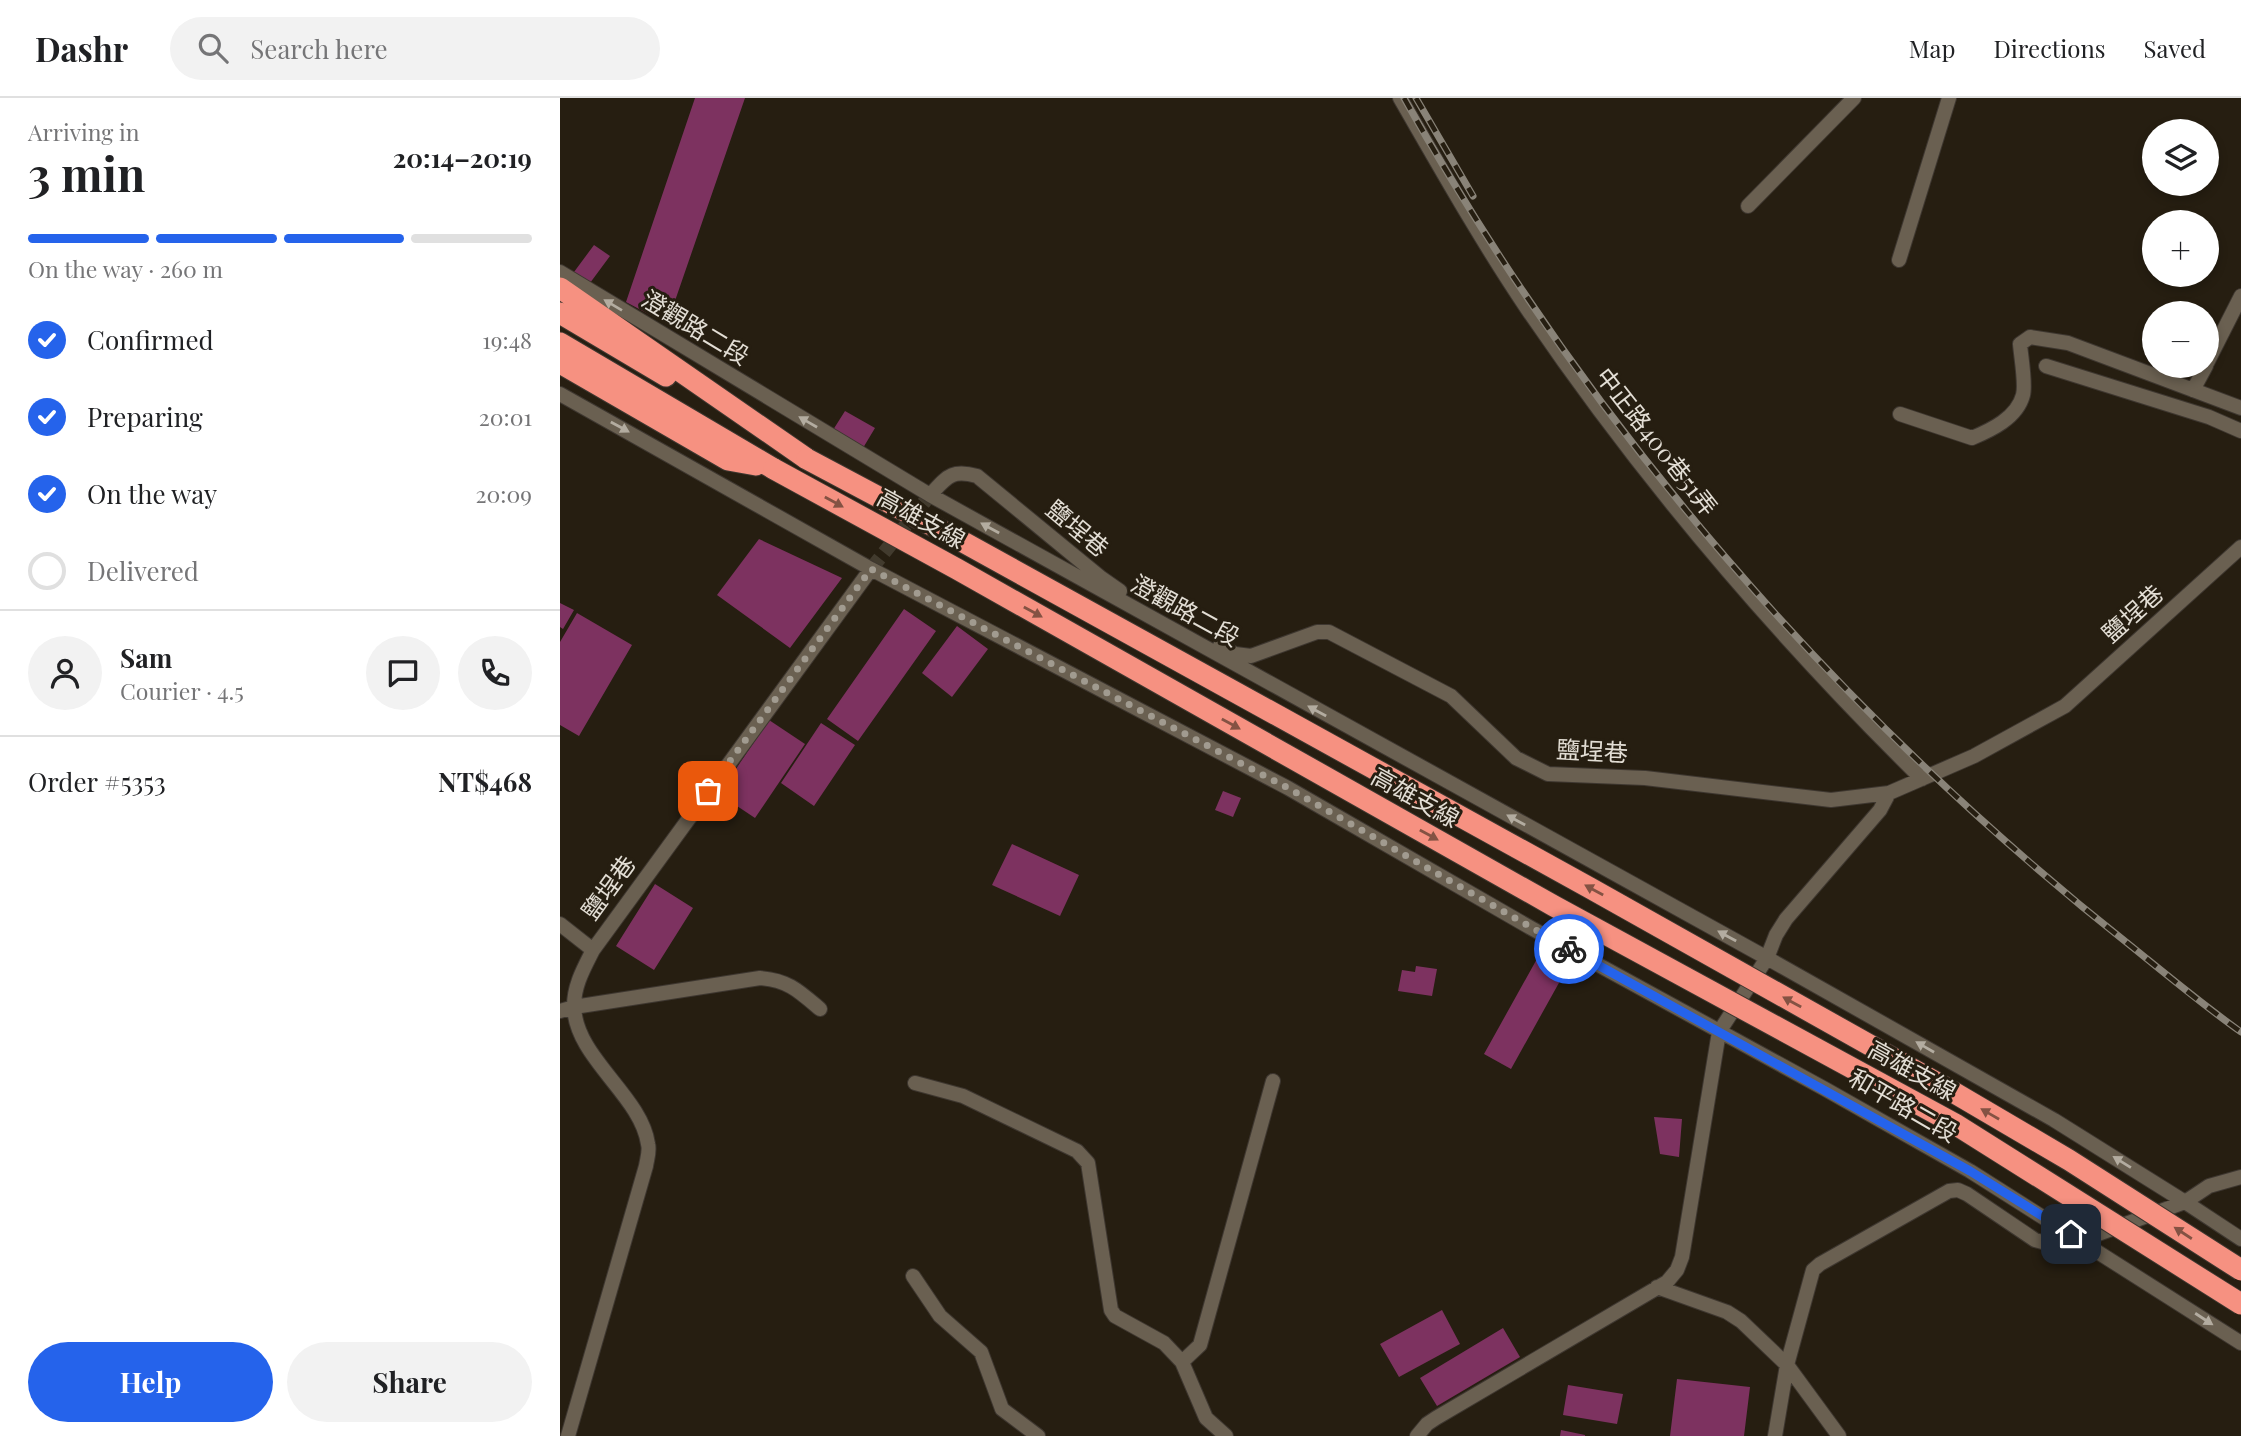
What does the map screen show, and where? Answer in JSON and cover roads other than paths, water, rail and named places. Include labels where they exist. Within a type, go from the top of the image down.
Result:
[{"type":"highway","points":[[560,288],[807,459]]},
{"type":"highway","name":"高雄支線","points":[[560,313],[807,459],[977,549],[1506,841],[1948,1089],[2069,1160],[2241,1270]]},
{"type":"highway","name":"高雄支線","points":[[560,343],[774,469],[1554,906],[1955,1124],[2241,1304]]},
{"type":"highway","points":[[560,363],[728,460],[774,469]]},
{"type":"street","name":"中正路400巷51弄","points":[[1400,98],[1528,309],[1627,447],[1742,587],[1890,748],[1922,779]]},
{"type":"street","points":[[1748,206],[1854,98]]},
{"type":"street","points":[[1899,260],[1949,98]]},
{"type":"street","name":"澄觀路二段","points":[[560,272],[930,495],[1767,958]]},
{"type":"street","points":[[2219,339],[2241,296]]},
{"type":"street","points":[[1900,414],[1972,438],[1991,430],[2008,418],[2024,395],[2020,344],[2030,337],[2068,343],[2241,408]]},
{"type":"street","points":[[2046,366],[2209,417],[2241,431]]},
{"type":"street","points":[[2193,390],[2199,378]]},
{"type":"street","points":[[560,394],[871,569]]},
{"type":"street","name":"鹽埕巷","points":[[930,495],[948,475],[962,472],[977,476],[1115,589],[1235,654],[1251,656],[1317,632],[1329,632],[1451,696],[1516,758],[1548,774],[1645,778],[1821,800],[1889,793],[1974,756],[2065,706],[2241,547]]},
{"type":"street","name":"鹽埕巷","points":[[568,1436],[646,1166],[649,1147],[643,1126],[586,1042],[577,1023],[575,1007],[578,980],[593,950],[871,569]]},
{"type":"street","name":"和平路二段","points":[[871,569],[1288,788],[1531,928],[1970,1171],[2241,1343]]},
{"type":"street","points":[[1417,1436],[1436,1418],[1667,1282],[1677,1270],[1682,1257],[1719,1032],[1767,958],[1786,919],[1880,810],[1889,793]]},
{"type":"street","points":[[560,924],[593,950]]},
{"type":"street","points":[[1767,958],[2054,1121],[2241,1239]]},
{"type":"street","points":[[560,1011],[760,978],[778,979],[793,986],[820,1009]]},
{"type":"street","points":[[1182,1362],[1200,1345],[1273,1081]]},
{"type":"street","points":[[915,1083],[963,1096],[1077,1150],[1084,1156],[1088,1163],[1111,1310],[1115,1316],[1164,1343],[1182,1362],[1206,1418],[1226,1436]]},
{"type":"street","points":[[1775,1436],[1787,1365],[1813,1270],[1949,1191],[1958,1190],[1967,1194],[2035,1240],[2057,1246],[2082,1240],[2186,1202],[2208,1186],[2241,1177]]},
{"type":"street","points":[[913,1276],[940,1316],[981,1352],[1002,1409],[1038,1436]]},
{"type":"street","points":[[1657,1287],[1727,1312],[1741,1321],[1787,1365],[1839,1436]]},
{"type":"tunnel","points":[[871,569],[930,495]]},
{"type":"railway","points":[[1404,98],[1476,219],[1554,336],[1637,449],[1726,558],[1820,662],[1919,761],[2023,856],[2172,979],[2241,1032]]},
{"type":"railway","points":[[1416,98],[1473,196]]}]
